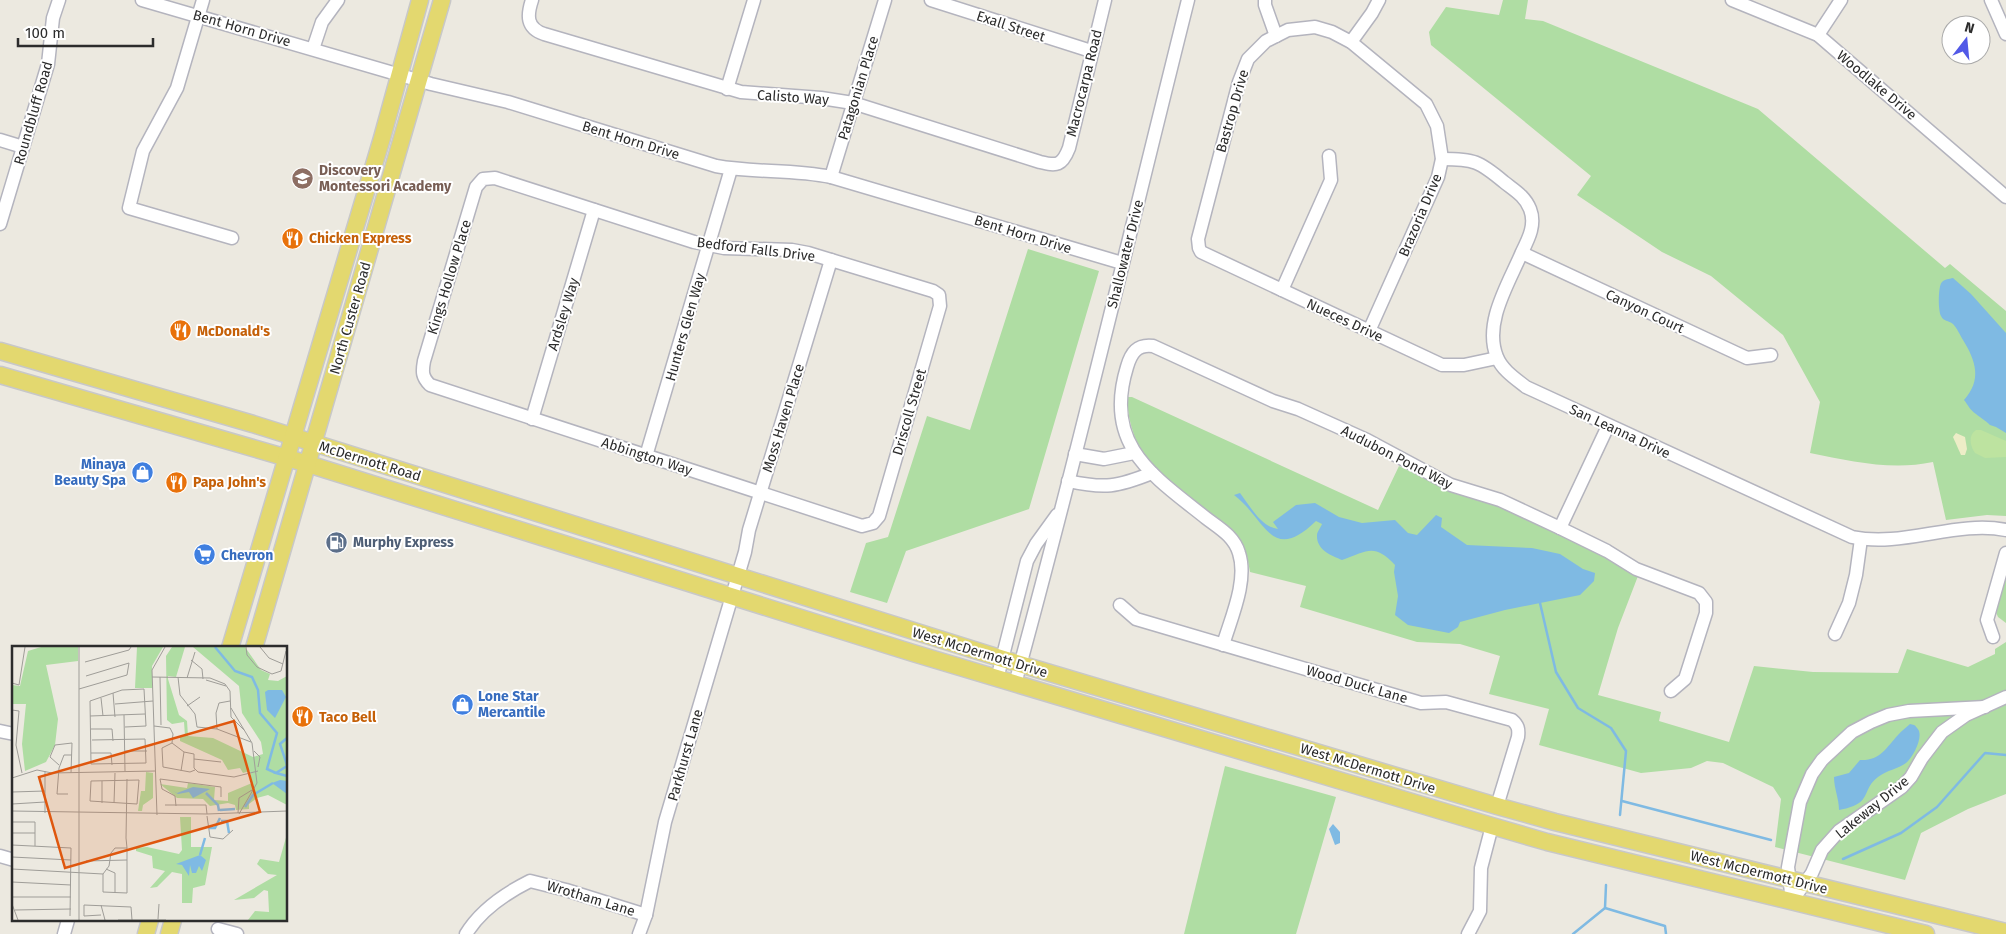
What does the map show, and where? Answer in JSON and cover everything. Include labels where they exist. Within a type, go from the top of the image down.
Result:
[{"type":"main road","name":"North Custer Road","points":[[231,646],[358,220],[420,0]]},
{"type":"main road","name":"North Custer Road","points":[[255,646],[442,0]]},
{"type":"main road","points":[[358,220],[376,224]]},
{"type":"main road","name":"McDermott Road","points":[[0,351],[294,436],[738,577]]},
{"type":"main road","name":"McDermott Road","points":[[0,375],[432,501],[542,538],[731,596]]},
{"type":"main road","points":[[104,405],[111,383]]},
{"type":"main road","points":[[542,538],[548,518]]},
{"type":"main road","name":"West McDermott Drive","points":[[738,577],[1003,659],[1497,806],[2006,932]]},
{"type":"main road","name":"West McDermott Drive","points":[[731,596],[997,679],[1492,826],[1926,934]]},
{"type":"main road","points":[[913,653],[920,633]]},
{"type":"main road","points":[[1492,826],[1497,806]]},
{"type":"street","name":"Roundbluff Road","points":[[0,224],[48,64],[53,18],[59,0]]},
{"type":"street","name":"Bent Horn Drive","points":[[142,0],[420,80],[508,102],[716,166],[731,169],[812,173],[831,176],[1122,263]]},
{"type":"street","points":[[203,0],[177,88],[143,151],[129,208],[232,238]]},
{"type":"street","points":[[313,49],[322,22],[338,0]]},
{"type":"street","name":"Calisto Way","points":[[532,0],[528,13],[530,24],[538,32],[544,34],[727,89],[752,94],[788,95],[853,103],[1040,162],[1059,164]]},
{"type":"street","points":[[727,89],[754,0]]},
{"type":"street","name":"Patagonian Place","points":[[831,176],[885,0]]},
{"type":"street","name":"Exall Street","points":[[931,0],[1091,51]]},
{"type":"street","name":"Macrocarpa Road","points":[[1059,164],[1066,156],[1069,148],[1091,51],[1105,0]]},
{"type":"street","name":"Shallowater Drive","points":[[1015,684],[1101,356],[1122,263],[1188,0]]},
{"type":"street","points":[[1265,0],[1276,36]]},
{"type":"street","points":[[1350,42],[1372,13],[1379,0]]},
{"type":"street","name":"Woodlake Drive","points":[[1732,0],[1818,36],[2006,197]]},
{"type":"street","points":[[1818,36],[1840,0]]},
{"type":"street","points":[[1991,0],[2006,34]]},
{"type":"street","name":"Bastrop Drive","points":[[1199,248],[1198,239],[1239,82],[1248,59],[1266,41],[1288,30],[1315,27],[1332,32],[1350,42]]},
{"type":"street","name":"Brazoria Drive","points":[[1350,42],[1426,104],[1437,126],[1442,159],[1438,177],[1369,331]]},
{"type":"street","points":[[0,140],[23,147]]},
{"type":"street","points":[[1282,290],[1331,180],[1329,156]]},
{"type":"street","points":[[1442,159],[1466,159],[1485,166],[1525,199],[1530,209],[1532,221],[1530,236],[1498,306],[1493,334],[1497,358]]},
{"type":"street","name":"Hunters Glen Way","points":[[646,456],[731,169]]},
{"type":"street","name":"Bedford Falls Drive","points":[[483,179],[495,178],[709,245],[743,250],[792,250],[831,260],[933,291],[940,299]]},
{"type":"street","name":"Kings Hollow Place","points":[[423,378],[424,361],[476,187],[483,179]]},
{"type":"street","name":"Ardsley Way","points":[[532,419],[594,210]]},
{"type":"street","name":"Nueces Drive","points":[[1199,248],[1201,252],[1442,365],[1464,365],[1497,358]]},
{"type":"street","name":"Canyon Court","points":[[1522,253],[1747,358],[1771,355]]},
{"type":"street","name":"Moss Haven Place","points":[[738,577],[761,493],[831,260]]},
{"type":"street","name":"Driscoll Street","points":[[873,524],[879,516],[940,306],[940,299]]},
{"type":"street","name":"Audubon Pond Way","points":[[1134,453],[1122,422],[1121,387],[1131,355],[1138,348],[1153,346],[1273,401],[1305,412],[1367,440],[1443,482],[1500,500],[1607,551],[1636,568],[1699,592],[1706,602],[1706,613],[1685,679],[1671,691]]},
{"type":"street","name":"San Leanna Drive","points":[[1497,358],[1510,375],[1526,387],[1846,534],[1861,538],[1883,539],[1984,528],[2006,530]]},
{"type":"street","name":"Abbington Way","points":[[423,378],[436,388],[862,526],[873,524]]},
{"type":"street","points":[[1560,528],[1608,426]]},
{"type":"street","points":[[1075,454],[1104,459],[1134,453],[1152,473],[1232,538],[1239,552],[1242,580],[1223,645]]},
{"type":"street","points":[[1068,481],[1095,487],[1118,486],[1152,473]]},
{"type":"street","name":"Shallowater Drive","points":[[997,679],[1025,571],[1036,544],[1061,509]]},
{"type":"street","points":[[1835,634],[1850,603],[1861,538]]},
{"type":"street","points":[[1993,637],[1987,620],[2006,553]]},
{"type":"street","points":[[1025,571],[1036,581],[1039,595]]},
{"type":"street","name":"Parkhurst Lane","points":[[639,934],[646,915],[665,822],[738,577]]},
{"type":"street","name":"Wood Duck Lane","points":[[1120,605],[1136,619],[1223,645],[1421,703],[1446,702],[1512,720],[1517,724],[1519,730],[1518,737],[1497,806]]},
{"type":"street","name":"Lakeway Drive","points":[[1792,901],[1806,884],[1822,850],[1839,831],[1902,787],[1942,732],[1966,714],[2006,697]]},
{"type":"street","name":"Lakeway Drive","points":[[1792,901],[1788,863],[1796,833],[1800,802],[1812,774],[1822,760],[1838,744],[1852,732],[1888,714],[1908,711],[1986,707]]},
{"type":"street","points":[[1468,934],[1480,911],[1481,868],[1492,826]]},
{"type":"street","name":"Wrotham Lane","points":[[466,934],[479,917],[490,907],[530,881],[646,915]]},
{"type":"street","points":[[218,929],[237,934]]},
{"type":"green space","points":[[1503,0],[1528,0],[1525,19],[1543,21],[1758,109],[1945,268],[1950,264],[2006,311],[2006,516],[1987,515],[1946,520],[1933,462],[1902,466],[1871,464],[1810,453],[1820,402],[1783,335],[1711,276],[1662,252],[1577,195],[1591,176],[1431,45],[1429,32],[1446,7],[1499,15]]},
{"type":"green space","points":[[1028,249],[1099,271],[1029,509],[906,551],[887,603],[850,592],[866,543],[888,537],[927,416],[970,430]]},
{"type":"green space","points":[[1127,397],[1132,397],[1378,510],[1399,466],[1454,493],[1495,505],[1593,550],[1638,576],[1618,628],[1598,695],[1661,712],[1659,721],[1729,742],[1754,666],[1813,672],[1898,673],[1907,649],[1968,667],[1995,654],[1995,649],[2006,642],[2006,794],[1968,809],[1921,833],[1905,880],[1775,847],[1781,799],[1773,787],[1723,763],[1707,761],[1691,768],[1641,773],[1539,745],[1549,709],[1489,694],[1500,656],[1460,644],[1417,642],[1300,607],[1306,586],[1250,572],[1247,556],[1241,543],[1149,463],[1135,437],[1129,418]]},
{"type":"green space","points":[[1981,430],[2006,441],[2006,457],[1985,458],[1975,453],[1971,441],[1973,432]]},
{"type":"green space","points":[[2006,572],[2006,623],[1998,617],[1995,610]]},
{"type":"green space","points":[[1225,766],[1336,797],[1296,934],[1184,934]]},
{"type":"sand","points":[[1956,433],[1965,437],[1967,449],[1965,455],[1961,455],[1953,437]]},
{"type":"water","points":[[1953,278],[1971,294],[2006,333],[2006,433],[1990,425],[1974,412],[1964,400],[1970,393],[1975,378],[1974,363],[1968,348],[1957,330],[1953,324],[1942,318],[1939,309],[1941,284],[1944,280]]},
{"type":"water","points":[[1240,493],[1261,520],[1278,529],[1273,522],[1296,505],[1315,503],[1339,517],[1362,523],[1395,520],[1408,533],[1417,535],[1436,515],[1442,518],[1441,527],[1467,545],[1532,548],[1560,554],[1583,569],[1595,573],[1594,581],[1580,595],[1505,610],[1460,622],[1458,627],[1449,633],[1408,625],[1395,615],[1398,596],[1394,572],[1395,565],[1388,558],[1376,551],[1365,552],[1342,560],[1334,557],[1325,552],[1319,545],[1317,535],[1322,524],[1316,521],[1301,534],[1289,539],[1279,538],[1270,534],[1234,495]]},
{"type":"water","points":[[1910,724],[1915,725],[1920,735],[1914,753],[1909,760],[1875,779],[1860,802],[1854,806],[1839,810],[1834,777],[1849,773],[1860,760],[1867,760],[1878,756]]},
{"type":"water","points":[[1333,824],[1340,832],[1340,843],[1335,845],[1329,829]]},
{"type":"waterway","points":[[1540,603],[1556,672],[1578,708],[1611,728],[1626,751],[1620,815]]},
{"type":"waterway","points":[[1843,859],[1901,833],[1937,807],[1985,753],[2006,755]]},
{"type":"waterway","points":[[1622,801],[1771,840]]},
{"type":"waterway","points":[[1573,934],[1605,908],[1606,885]]},
{"type":"waterway","points":[[1605,908],[1665,926],[1666,934]]},
{"type":"place","name":"Discovery Montessori Academy","points":[[303,178]]},
{"type":"place","name":"Chicken Express","points":[[293,238]]},
{"type":"place","name":"McDonald's","points":[[181,331]]},
{"type":"place","name":"Minaya Beauty Spa","points":[[142,472]]},
{"type":"place","name":"Papa John's","points":[[177,482]]},
{"type":"place","name":"Murphy Express","points":[[337,542]]},
{"type":"place","name":"Chevron","points":[[205,555]]},
{"type":"place","name":"Lone Star Mercantile","points":[[462,704]]},
{"type":"place","name":"Taco Bell","points":[[303,717]]}]
